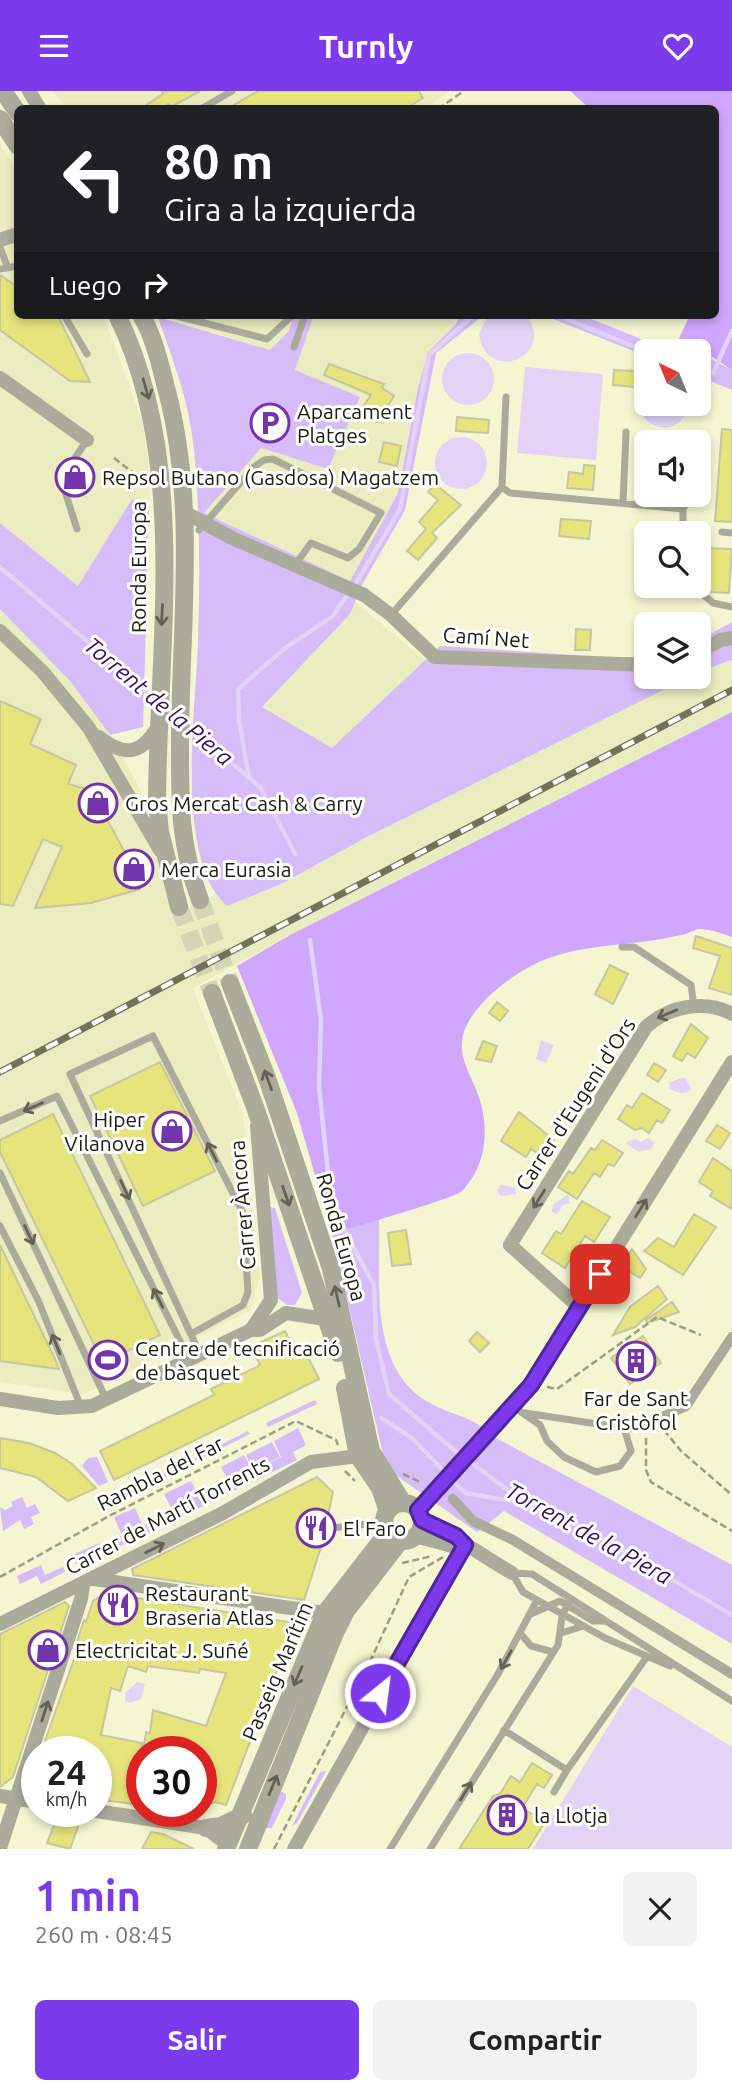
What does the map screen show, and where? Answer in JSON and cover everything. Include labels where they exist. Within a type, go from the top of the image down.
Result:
[{"type":"street","points":[[3,91],[14,107]]},
{"type":"street","points":[[0,119],[14,137]]},
{"type":"street","name":"Ronda Europa","points":[[119,319],[141,372],[159,454],[163,516],[157,801],[166,861],[179,907]]},
{"type":"street","points":[[143,319],[157,357],[177,433],[193,523],[179,684],[180,832],[188,869],[200,900]]},
{"type":"street","points":[[0,378],[87,440]]},
{"type":"street","name":"Camí Net","points":[[193,523],[364,595],[391,615],[435,657],[634,665]]},
{"type":"street","points":[[0,631],[41,671],[89,728],[115,750],[130,751],[151,739],[158,726]]},
{"type":"street","points":[[711,645],[732,638]]},
{"type":"street","points":[[89,728],[166,861]]},
{"type":"street","name":"Ronda Europa","points":[[230,983],[267,1078],[331,1269],[371,1451],[403,1523]]},
{"type":"street","name":"Ronda Europa","points":[[212,993],[255,1107],[325,1319],[334,1336],[358,1456],[403,1523]]},
{"type":"street","name":"Carrer d'Eugeni d'Ors","points":[[580,1308],[510,1245],[646,1027],[663,1014],[694,1007],[718,1007],[732,1014]]},
{"type":"street","points":[[512,1573],[465,1545],[452,1546],[403,1523],[499,1419],[520,1410],[531,1385],[732,1062]]},
{"type":"street","name":"Carrer Àncora","points":[[255,1107],[271,1300]]},
{"type":"street","points":[[251,1330],[271,1300],[286,1313],[325,1319]]},
{"type":"street","points":[[0,1399],[53,1408],[81,1407],[106,1399],[251,1330],[260,1330],[286,1313]]},
{"type":"street","points":[[624,1428],[651,1422],[686,1406],[732,1337]]},
{"type":"street","name":"Carrer de Martí Torrents","points":[[0,1624],[223,1513],[311,1462],[358,1456]]},
{"type":"street","points":[[453,1499],[473,1521],[513,1541],[732,1674]]},
{"type":"street","name":"Passeig Marítim","points":[[228,1845],[243,1815],[325,1613],[403,1523]]},
{"type":"street","name":"Passeig Marítim","points":[[228,1845],[240,1840],[248,1849],[335,1633],[346,1611],[403,1523]]},
{"type":"street","points":[[294,1849],[465,1545]]},
{"type":"street","points":[[0,1848],[88,1582],[325,1613]]},
{"type":"street","points":[[0,1796],[21,1800]]},
{"type":"street","points":[[112,1813],[205,1828],[221,1826],[243,1815]]},
{"type":"street","points":[[205,1828],[228,1845]]},
{"type":"lane","points":[[208,105],[232,91]]},
{"type":"lane","points":[[0,247],[4,268]]},
{"type":"lane","points":[[66,319],[87,354]]},
{"type":"lane","points":[[189,319],[267,339],[289,319]]},
{"type":"lane","points":[[294,347],[304,319]]},
{"type":"lane","points":[[391,615],[502,487],[506,397]]},
{"type":"lane","points":[[623,503],[626,432]]},
{"type":"lane","points":[[77,529],[61,479],[87,440]]},
{"type":"lane","points":[[193,523],[254,467],[264,460],[273,459],[381,513],[359,549],[348,558],[311,543],[295,566]]},
{"type":"lane","points":[[502,487],[510,493],[683,509],[683,521]]},
{"type":"lane","points":[[722,532],[732,533]]},
{"type":"lane","points":[[707,598],[713,603],[732,607]]},
{"type":"lane","points":[[622,947],[634,947],[691,985],[694,1007]]},
{"type":"lane","points":[[191,1334],[243,1305],[248,1292],[243,1213],[153,1036],[71,1074],[191,1334],[195,1357]]},
{"type":"lane","points":[[0,1121],[57,1096],[195,1357]]},
{"type":"lane","points":[[0,1173],[106,1399]]},
{"type":"lane","points":[[0,1226],[38,1300],[81,1407]]},
{"type":"lane","points":[[520,1410],[624,1428],[631,1451],[620,1466],[596,1472],[564,1457],[547,1441],[540,1425],[520,1410]]},
{"type":"lane","points":[[331,1528],[403,1523]]},
{"type":"lane","points":[[512,1573],[523,1592],[646,1658],[680,1669]]},
{"type":"lane","points":[[512,1573],[531,1574],[593,1621],[603,1621],[732,1701]]},
{"type":"lane","points":[[390,1849],[521,1634],[537,1600]]},
{"type":"lane","points":[[531,1614],[559,1601],[568,1603]]},
{"type":"lane","points":[[430,1849],[553,1652],[568,1603]]},
{"type":"lane","points":[[561,1633],[584,1626]]},
{"type":"lane","points":[[521,1634],[531,1646],[553,1652]]},
{"type":"lane","points":[[554,1792],[646,1658]]},
{"type":"lane","points":[[504,1730],[567,1770]]},
{"type":"path","points":[[443,105],[464,91]]},
{"type":"path","points":[[114,458],[149,485]]},
{"type":"path","points":[[544,1385],[556,1389],[657,1317],[701,1335]]},
{"type":"path","name":"Rambla del Far","points":[[0,1577],[109,1517],[296,1421],[338,1441]]},
{"type":"path","points":[[651,1422],[732,1495]]},
{"type":"path","points":[[651,1422],[646,1470],[651,1482],[732,1531]]},
{"type":"path","points":[[397,1474],[436,1490]]},
{"type":"path","points":[[394,1565],[435,1556]]},
{"type":"path","points":[[274,1849],[371,1661],[410,1577],[442,1558]]},
{"type":"shaded area","points":[[54,91],[450,91],[430,105],[63,105]]},
{"type":"shaded area","points":[[570,91],[732,91],[732,370],[711,356],[711,339],[679,339],[688,319],[719,319],[719,105],[586,105]]},
{"type":"shaded area","points":[[0,144],[14,166],[14,319],[104,319],[142,421],[150,475],[149,510],[132,499],[78,586],[0,523]]},
{"type":"shaded area","points":[[159,319],[270,350],[289,331],[293,319],[313,319],[295,370],[360,397],[328,469],[261,448],[204,513],[350,581],[398,493],[418,388],[428,352],[458,319],[479,319],[436,353],[405,510],[363,583],[350,614],[262,707],[332,748],[440,646],[634,657],[634,689],[665,689],[365,838],[281,884],[227,906],[210,884],[200,855],[194,820],[192,742],[199,594],[196,474],[185,398]]},
{"type":"shaded area","points":[[170,319],[293,319],[289,331],[270,350]]},
{"type":"shaded area","points":[[313,319],[458,319],[428,352],[418,388],[398,493],[350,581],[204,513],[261,448],[328,468],[295,370]]},
{"type":"shaded area","points":[[486,319],[528,319],[533,329],[533,342],[527,352],[518,359],[506,362],[494,359],[485,350],[479,334]]},
{"type":"shaded area","points":[[553,319],[591,319],[641,339],[634,339],[634,351]]},
{"type":"shaded area","points":[[468,353],[478,355],[486,361],[492,369],[492,389],[486,397],[478,403],[468,405],[458,403],[450,397],[444,389],[442,379],[444,369],[450,361],[458,355]]},
{"type":"shaded area","points":[[711,359],[732,370],[732,390],[711,381]]},
{"type":"shaded area","points":[[525,367],[603,374],[596,460],[517,453]]},
{"type":"shaded area","points":[[645,417],[683,417],[674,426],[666,428],[650,423]]},
{"type":"shaded area","points":[[461,437],[471,439],[479,445],[485,453],[485,473],[479,481],[471,487],[461,489],[451,487],[443,481],[437,473],[435,463],[437,453],[443,445],[451,439]]},
{"type":"shaded area","points":[[132,499],[149,510],[143,727],[110,735],[70,681],[0,609],[0,523],[78,586]]},
{"type":"shaded area","points":[[355,602],[425,660],[332,748],[262,707],[350,614]]},
{"type":"shaded area","points":[[0,609],[70,681],[110,735],[138,785],[175,914],[215,895],[227,906],[281,884],[365,838],[665,689],[711,689],[711,668],[732,660],[732,712],[290,935],[193,988],[243,1115],[260,1277],[250,1311],[84,1394],[0,1382]]},
{"type":"shaded area","points":[[732,622],[732,660],[711,667],[711,634]]},
{"type":"shaded area","points":[[732,712],[732,937],[701,929],[663,939],[586,949],[548,958],[510,979],[478,1008],[470,1019],[462,1042],[464,1061],[481,1105],[485,1131],[482,1157],[471,1180],[455,1195],[332,1234],[297,1113],[237,966],[290,935]]},
{"type":"shaded area","points":[[541,1040],[554,1045],[546,1063],[536,1059]]},
{"type":"shaded area","points":[[685,1077],[691,1088],[689,1092],[680,1093],[669,1089],[670,1082]]},
{"type":"shaded area","points":[[648,1138],[655,1143],[651,1149],[639,1152],[625,1143],[635,1139],[641,1142]]},
{"type":"shaded area","points":[[501,1185],[515,1187],[516,1194],[501,1196],[497,1191]]},
{"type":"shaded area","points":[[568,1194],[570,1203],[563,1205],[557,1214],[552,1212],[553,1205]]},
{"type":"shaded area","points":[[269,1207],[275,1208],[302,1293],[295,1305],[287,1305],[275,1296]]},
{"type":"shaded area","points":[[379,1218],[381,1319],[386,1344],[395,1367],[408,1386],[437,1407],[470,1420],[494,1437],[732,1565],[732,1644],[504,1511],[477,1532],[394,1474],[385,1463],[332,1234]]},
{"type":"shaded area","points":[[315,1400],[317,1404],[268,1427],[266,1423]]},
{"type":"shaded area","points":[[298,1428],[306,1445],[293,1452],[297,1460],[234,1491],[221,1467],[244,1455],[253,1472],[281,1457],[274,1441]]},
{"type":"shaded area","points":[[248,1431],[250,1434],[196,1461],[195,1458]]},
{"type":"shaded area","points":[[272,1442],[280,1457],[253,1470],[246,1455]]},
{"type":"shaded area","points":[[97,1457],[108,1482],[99,1486],[82,1466],[88,1458]]},
{"type":"shaded area","points":[[182,1464],[184,1468],[123,1498],[121,1494]]},
{"type":"shaded area","points":[[191,1481],[199,1497],[223,1485],[228,1494],[177,1519],[164,1494]]},
{"type":"shaded area","points":[[22,1497],[27,1508],[35,1504],[40,1513],[31,1517],[34,1524],[24,1529],[20,1520],[3,1531],[0,1507],[5,1510],[13,1506],[11,1502]]},
{"type":"shaded area","points":[[135,1508],[143,1526],[165,1516],[168,1523],[110,1551],[106,1543],[122,1535],[114,1517]]},
{"type":"shaded area","points":[[99,1543],[103,1551],[76,1564],[72,1555]]},
{"type":"shaded area","points":[[41,1565],[45,1575],[63,1567],[65,1572],[41,1584],[37,1576],[20,1584],[17,1576]]},
{"type":"shaded area","points":[[137,1682],[145,1684],[141,1699],[130,1703],[125,1701],[125,1693]]},
{"type":"shaded area","points":[[633,1686],[732,1747],[732,1849],[533,1849]]},
{"type":"shaded area","points":[[326,1771],[297,1823],[292,1826],[320,1772]]},
{"type":"shaded area","points":[[280,1791],[286,1794],[286,1799],[272,1828],[265,1828]]},
{"type":"building","points":[[162,91],[200,91],[175,105],[146,105],[163,94]]},
{"type":"building","points":[[258,91],[419,91],[423,98],[412,105],[234,105]]},
{"type":"building","points":[[0,275],[14,284],[14,319],[59,319],[90,382],[70,381],[0,330]]},
{"type":"building","points":[[329,364],[384,384],[382,388],[394,396],[378,422],[361,410],[371,395],[324,375]]},
{"type":"building","points":[[614,370],[634,371],[634,387],[613,385]]},
{"type":"building","points":[[457,417],[489,420],[488,433],[456,431]]},
{"type":"building","points":[[722,429],[732,430],[732,522],[715,521]]},
{"type":"building","points":[[384,442],[401,446],[397,466],[379,462]]},
{"type":"building","points":[[584,465],[595,466],[593,490],[567,488],[569,472],[583,474]]},
{"type":"building","points":[[435,484],[461,505],[432,533],[437,538],[418,560],[407,551],[426,529],[419,522],[438,500],[428,492]]},
{"type":"building","points":[[561,519],[591,521],[589,539],[559,536]]},
{"type":"building","points":[[711,548],[732,549],[729,593],[711,592]]},
{"type":"building","points":[[576,629],[591,630],[590,650],[575,650]]},
{"type":"building","points":[[0,701],[41,719],[30,744],[76,765],[68,784],[91,790],[134,869],[140,889],[91,903],[35,908],[62,847],[43,839],[13,906],[0,904]]},
{"type":"building","points":[[696,936],[732,948],[732,995],[709,988],[720,956],[693,948]]},
{"type":"building","points":[[610,965],[628,974],[613,1004],[595,994]]},
{"type":"building","points":[[497,1002],[508,1011],[500,1021],[489,1013]]},
{"type":"building","points":[[691,1024],[708,1038],[695,1058],[687,1053],[682,1061],[673,1056]]},
{"type":"building","points":[[483,1041],[497,1046],[491,1062],[476,1059]]},
{"type":"building","points":[[160,1062],[215,1171],[143,1206],[90,1096]]},
{"type":"building","points":[[654,1063],[666,1070],[658,1082],[647,1075]]},
{"type":"building","points":[[642,1093],[670,1110],[662,1123],[657,1120],[649,1133],[642,1128],[635,1130],[618,1119],[627,1105],[632,1108]]},
{"type":"building","points":[[519,1112],[554,1140],[543,1157],[531,1149],[526,1157],[501,1141]]},
{"type":"building","points":[[53,1114],[160,1335],[103,1363],[0,1152],[0,1140]]},
{"type":"building","points":[[717,1125],[730,1133],[720,1149],[706,1141]]},
{"type":"building","points":[[602,1140],[623,1153],[614,1166],[608,1164],[600,1177],[594,1173],[577,1199],[558,1187],[569,1171],[573,1174],[591,1148],[595,1150]]},
{"type":"building","points":[[713,1158],[732,1171],[732,1209],[710,1196],[713,1191],[699,1182]]},
{"type":"building","points":[[582,1201],[610,1217],[594,1242],[585,1236],[565,1268],[542,1253],[556,1231],[561,1234]]},
{"type":"building","points":[[694,1214],[716,1227],[683,1275],[644,1251],[658,1238],[674,1247]]},
{"type":"building","points":[[406,1230],[411,1264],[392,1266],[388,1233]]},
{"type":"building","points":[[0,1245],[55,1359],[59,1369],[0,1361]]},
{"type":"building","points":[[632,1249],[646,1269],[640,1278],[621,1266]]},
{"type":"building","points":[[658,1286],[667,1299],[635,1327],[613,1335],[630,1307]]},
{"type":"building","points":[[672,1302],[679,1312],[647,1323],[646,1320]]},
{"type":"building","points":[[285,1331],[296,1355],[305,1351],[319,1379],[114,1480],[100,1451],[214,1395],[211,1389],[260,1364],[254,1354],[262,1350],[259,1343]]},
{"type":"building","points":[[477,1332],[489,1343],[480,1352],[469,1341]]},
{"type":"building","name":"Far de Sant Cristòfol","points":[[643,1336],[661,1363],[630,1384],[611,1358]]},
{"type":"building","points":[[0,1438],[29,1443],[55,1453],[72,1464],[96,1488],[68,1501],[36,1477],[0,1468]]},
{"type":"building","points":[[317,1477],[333,1492],[322,1544],[304,1600],[133,1575],[132,1569]]},
{"type":"building","points":[[106,1593],[295,1623],[226,1805],[217,1803],[217,1736],[145,1736],[146,1732],[150,1733],[153,1710],[206,1726],[226,1673],[200,1669],[199,1673],[148,1666],[146,1672],[128,1666],[120,1691],[111,1688],[101,1735],[106,1736],[47,1736],[78,1648],[75,1648],[84,1620],[86,1622],[93,1601]]},
{"type":"building","points":[[65,1602],[69,1606],[26,1736],[21,1736],[21,1753],[13,1777],[0,1787],[0,1634]]},
{"type":"building","points":[[112,1737],[126,1740],[126,1803],[112,1801]]},
{"type":"building","name":"la Llotja","points":[[532,1763],[552,1775],[544,1788],[537,1784],[522,1808],[545,1822],[528,1849],[459,1849],[493,1796],[500,1794],[511,1776],[520,1782]]},
{"type":"building","points":[[53,1827],[78,1827],[70,1849],[47,1843]]},
{"type":"building","points":[[151,1832],[163,1834],[194,1849],[142,1849]]},
{"type":"waterway","points":[[249,778],[239,720],[238,689],[284,649],[332,617],[358,580],[400,509],[429,355],[470,319]]},
{"type":"waterway","points":[[567,319],[634,347]]},
{"type":"waterway","points":[[711,373],[732,331]]},
{"type":"waterway","name":"Torrent de la Piera","points":[[0,567],[156,700]]},
{"type":"waterway","name":"Torrent de la Piera","points":[[185,723],[260,787],[295,854]]},
{"type":"waterway","name":"Torrent de la Piera","points":[[310,940],[321,1020],[319,1086],[329,1183],[346,1234],[374,1285],[376,1339],[389,1394],[455,1451],[527,1504],[587,1529],[732,1615]]},
{"type":"waterway","points":[[381,1418],[412,1438],[465,1493],[524,1503]]},
{"type":"tunnel","points":[[200,900],[230,983]]},
{"type":"tunnel","points":[[179,907],[212,993]]},
{"type":"railway","points":[[0,1072],[732,690]]},
{"type":"place","name":"Aparcament Platges","points":[[270,423]]},
{"type":"place","name":"Repsol Butano (Gasdosa) Magatzem","points":[[75,477]]},
{"type":"place","name":"Gros Mercat Cash & Carry","points":[[98,803]]},
{"type":"place","name":"Merca Eurasia","points":[[134,869]]},
{"type":"place","name":"Hiper Vilanova","points":[[172,1131]]},
{"type":"place","name":"Centre de tecnificació de bàsquet","points":[[108,1360]]},
{"type":"place","name":"Far de Sant Cristòfol","points":[[636,1361]]},
{"type":"place","name":"El Faro","points":[[316,1528]]},
{"type":"place","name":"Restaurant Braseria Atlas","points":[[118,1605]]},
{"type":"place","name":"Electricitat J. Suñé","points":[[48,1650]]},
{"type":"place","name":"la Llotja","points":[[507,1815]]},
{"type":"route","points":[[380,1693],[465,1545],[456,1536],[422,1520],[418,1510],[499,1419],[514,1407],[531,1385],[600,1274]]}]
